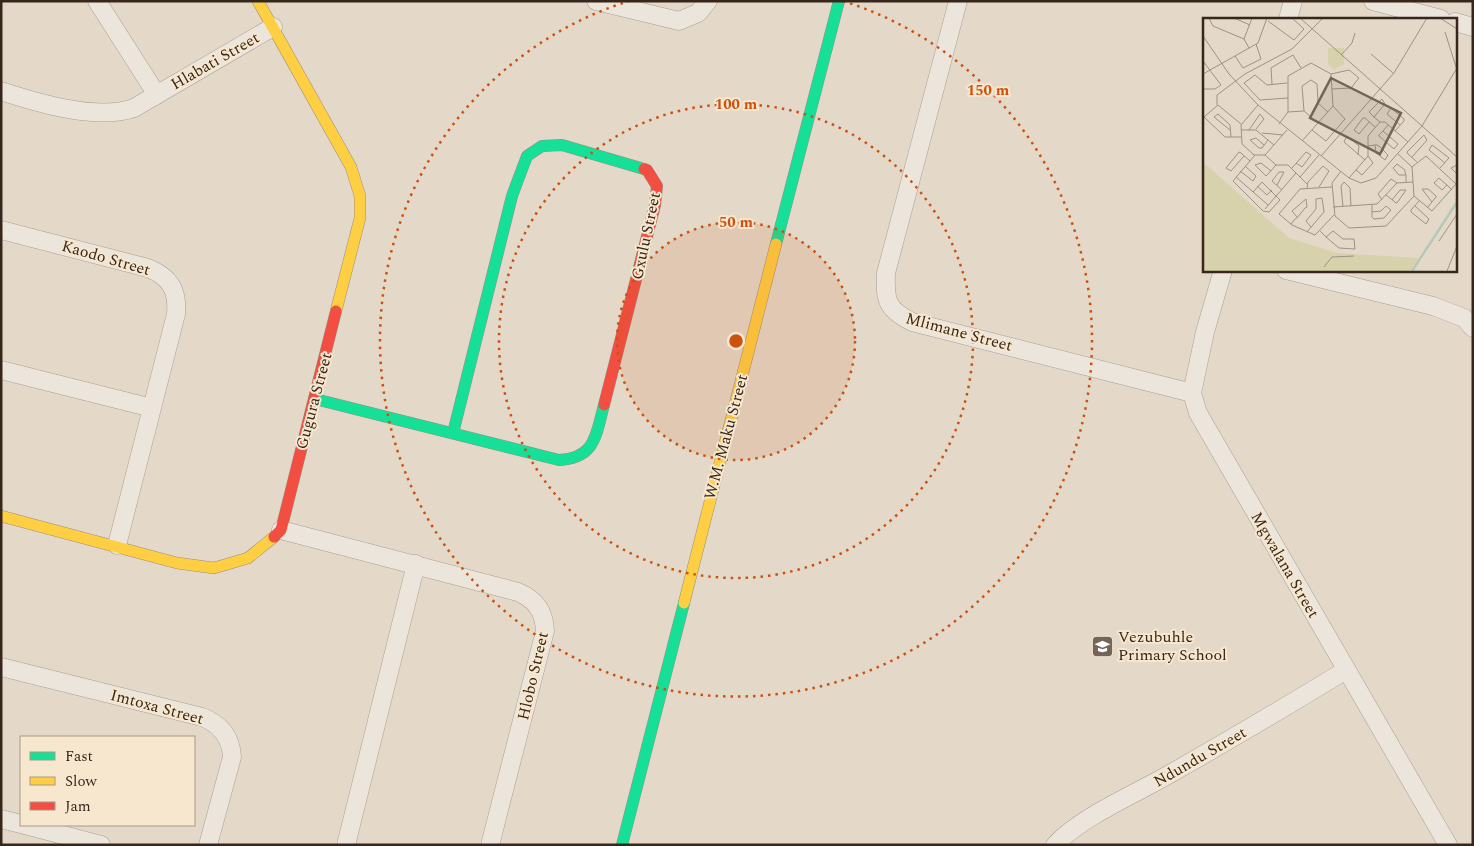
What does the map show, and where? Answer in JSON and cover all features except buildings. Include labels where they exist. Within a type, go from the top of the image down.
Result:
[{"type":"street","name":"Hlabati Street","points":[[97,1],[157,95]]},
{"type":"street","name":"Gugura Street","points":[[258,1],[346,154],[360,196],[360,218],[316,399],[281,530]]},
{"type":"street","points":[[596,1],[679,21],[698,13],[708,1]]},
{"type":"street","name":"W.M. Maku Street","points":[[622,845],[839,1]]},
{"type":"street","name":"Mlimane Street","points":[[958,1],[886,273],[885,294],[890,306],[897,315],[912,322],[1192,393]]},
{"type":"street","points":[[1288,18],[1293,1]]},
{"type":"street","points":[[1373,1],[1437,18]]},
{"type":"street","points":[[1456,22],[1473,27]]},
{"type":"street","name":"Hlabati Street","points":[[1,91],[90,114],[118,113],[134,108],[273,27]]},
{"type":"street","name":"Gxulu Street","points":[[316,399],[552,460],[578,458],[594,443],[655,205],[657,186],[647,170],[562,145],[542,146],[527,156],[512,196],[453,433]]},
{"type":"street","name":"Kaodo Street","points":[[1,230],[148,268],[169,280],[177,302],[176,314],[117,545]]},
{"type":"street","points":[[1192,393],[1205,332],[1222,271]]},
{"type":"street","points":[[1290,271],[1433,306],[1464,318],[1473,328]]},
{"type":"street","points":[[1,370],[152,408]]},
{"type":"street","name":"Mgwalana Street","points":[[1192,393],[1198,413],[1209,434],[1448,845]]},
{"type":"street","points":[[1,516],[177,562],[214,568],[248,558],[260,550],[281,530]]},
{"type":"street","name":"Hlobo Street","points":[[281,530],[518,592],[536,603],[545,620],[543,641],[490,845]]},
{"type":"street","points":[[346,845],[416,564]]},
{"type":"street","name":"Imtoxa Street","points":[[1,667],[202,717],[219,727],[232,747],[232,757],[208,845]]},
{"type":"street","name":"Ndundu Street","points":[[1055,845],[1064,835],[1088,820],[1202,756],[1346,670]]},
{"type":"street","points":[[1,819],[20,823]]},
{"type":"street","points":[[30,826],[101,845]]},
{"type":"traffic: fast","points":[[776,244],[839,1]]},
{"type":"traffic: fast","points":[[453,433],[512,196],[527,156],[542,146],[562,145],[644,169]]},
{"type":"traffic: fast","points":[[315,399],[559,460],[581,455],[592,443],[604,405]]},
{"type":"traffic: fast","points":[[622,845],[684,603]]},
{"type":"traffic: slow","points":[[258,1],[351,167],[360,196],[360,218],[336,311]]},
{"type":"traffic: slow","points":[[684,603],[776,244]]},
{"type":"traffic: slow","points":[[1,516],[177,563],[214,568],[248,558],[274,537]]},
{"type":"traffic: jam","points":[[604,405],[655,205],[657,186],[647,170],[644,169]]},
{"type":"traffic: jam","points":[[274,537],[281,530],[336,311]]},
{"type":"place","name":"Vezubuhle Primary School","points":[[1102,646]]}]
